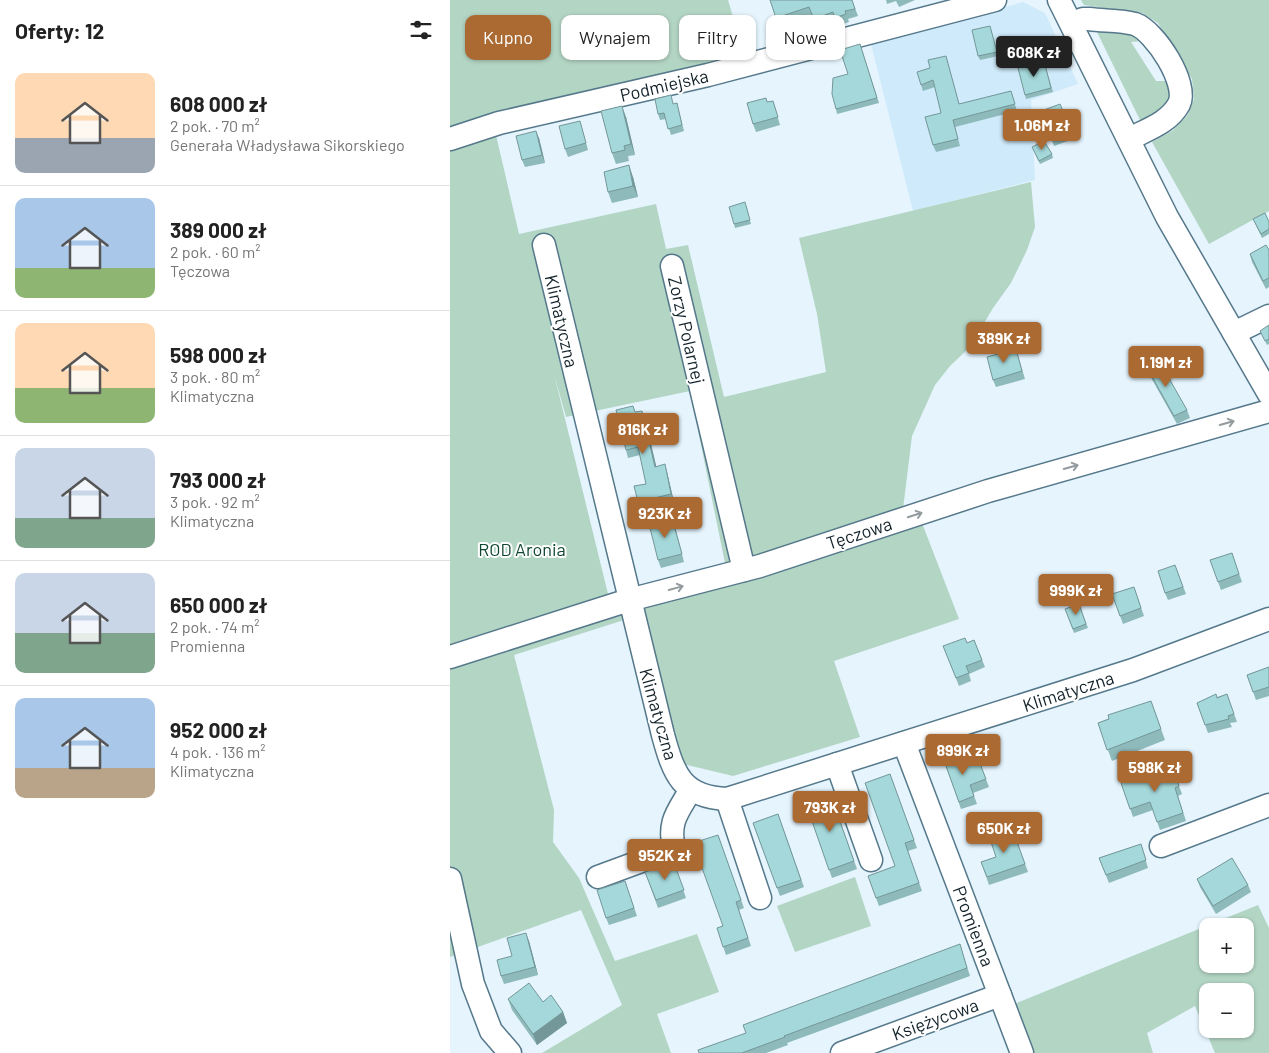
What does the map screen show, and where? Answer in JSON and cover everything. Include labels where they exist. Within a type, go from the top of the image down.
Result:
[{"type":"street","name":"Podmiejska","points":[[450,139],[500,123],[708,75],[995,0]]},
{"type":"street","points":[[1059,0],[1167,217],[1234,334],[1268,406]]},
{"type":"street","points":[[1072,23],[1083,18],[1136,24],[1150,32],[1181,85],[1180,103],[1169,118],[1129,139]]},
{"type":"street","name":"Klimatyczna","points":[[544,245],[669,758],[690,791],[708,798],[727,799],[1133,670],[1269,620]]},
{"type":"street","name":"Zorzy Polarnej","points":[[672,266],[744,570]]},
{"type":"street","points":[[1234,334],[1269,316]]},
{"type":"street","name":"Tęczowa","points":[[450,657],[629,600],[744,570],[988,491],[1268,406]]},
{"type":"street","name":"Promienna","points":[[904,743],[1022,1053]]},
{"type":"street","points":[[837,764],[871,860]]},
{"type":"street","points":[[598,878],[674,849],[670,834],[674,818],[690,791]]},
{"type":"street","points":[[727,799],[760,898]]},
{"type":"street","points":[[1161,846],[1269,805]]},
{"type":"street","points":[[450,879],[473,984],[491,1031],[510,1053]]},
{"type":"street","name":"Księżycowa","points":[[842,1053],[1000,995]]},
{"type":"shaded area","points":[[1023,2],[1045,13],[1078,84],[1031,100],[1035,180],[913,211],[871,44]]},
{"type":"green space","points":[[450,0],[728,0],[732,15],[679,15],[679,60],[732,60],[462,123],[450,134]]},
{"type":"green space","points":[[1081,0],[1269,0],[1269,211],[1209,244],[1152,142],[1172,131],[1187,116],[1194,99],[1192,79],[1158,23],[1142,13],[1084,5]]},
{"type":"green space","points":[[1096,30],[1133,33],[1143,41],[1131,42],[1156,81],[1171,81],[1173,92],[1167,109],[1145,120],[1140,120]]},
{"type":"green space","name":"ROD Aronia","points":[[496,135],[519,234],[656,204],[666,249],[688,245],[724,397],[826,372],[817,314],[799,238],[1031,182],[1035,227],[1027,250],[1011,283],[993,308],[970,347],[950,366],[935,385],[912,436],[903,509],[726,568],[690,391],[566,417],[554,374],[609,598],[450,647],[450,147]]},
{"type":"green space","points":[[922,523],[959,619],[834,661],[860,737],[733,776],[683,764],[643,614],[514,655],[554,810],[553,842],[579,878],[615,961],[697,934],[719,992],[657,1014],[671,1053],[542,1053],[622,1005],[581,910],[450,957],[450,665],[557,635]]},
{"type":"green space","points":[[855,877],[871,926],[795,952],[777,906]]},
{"type":"green space","points":[[1258,905],[1269,928],[1269,1053],[1215,1053],[1209,1038],[1254,1038],[1254,983],[1199,983],[1199,1015],[1195,1006],[1147,1033],[1153,1053],[1031,1053],[1012,1005],[1199,929],[1199,973],[1254,973],[1254,918],[1226,918]]},
{"type":"building","points":[[770,0],[852,0],[855,9],[845,11],[846,14],[843,15],[834,15],[833,12],[825,15],[812,15],[809,7],[785,15],[775,15]]},
{"type":"building","points":[[990,26],[997,52],[978,56],[972,30]]},
{"type":"building","points":[[860,44],[877,98],[836,109],[832,94],[833,78],[848,74],[843,60],[845,60],[845,48]]},
{"type":"building","points":[[946,56],[959,104],[1011,91],[1015,104],[953,120],[958,139],[933,145],[925,117],[941,113],[933,80],[921,85],[917,72],[930,68],[928,60]]},
{"type":"building","points":[[1044,61],[1051,88],[1025,95],[1018,68]]},
{"type":"building","points":[[671,95],[673,104],[677,103],[682,125],[668,129],[664,113],[658,114],[655,99]]},
{"type":"building","points":[[766,98],[767,102],[773,101],[778,117],[753,124],[747,103]]},
{"type":"building","points":[[1060,104],[1063,111],[1065,110],[1073,130],[1052,138],[1044,119],[1047,117],[1044,110]]},
{"type":"building","points":[[622,106],[631,144],[624,146],[625,150],[612,153],[601,111]]},
{"type":"building","points":[[580,121],[586,143],[565,149],[559,126]]},
{"type":"building","points":[[536,131],[542,155],[522,160],[516,136]]},
{"type":"building","points":[[1044,141],[1052,154],[1039,161],[1032,147]]},
{"type":"building","points":[[629,165],[633,186],[608,192],[604,172]]},
{"type":"building","points":[[745,202],[750,220],[734,224],[729,207]]},
{"type":"building","points":[[1265,213],[1269,222],[1269,229],[1261,234],[1253,219]]},
{"type":"building","points":[[1266,245],[1269,250],[1269,278],[1263,281],[1250,254]]},
{"type":"building","points":[[1269,325],[1269,339],[1265,341],[1260,331]]},
{"type":"building","points":[[1016,349],[1022,371],[993,380],[987,357]]},
{"type":"building","points":[[1158,359],[1187,410],[1174,416],[1146,366]]},
{"type":"building","points":[[633,406],[635,412],[642,411],[655,467],[665,464],[671,494],[638,502],[634,486],[646,484],[638,447],[626,450],[616,410]]},
{"type":"building","points":[[672,518],[682,554],[658,560],[649,524]]},
{"type":"building","points":[[1232,553],[1239,574],[1218,582],[1210,560]]},
{"type":"building","points":[[1175,565],[1183,587],[1165,593],[1158,571]]},
{"type":"building","points":[[1134,587],[1141,608],[1120,616],[1112,594]]},
{"type":"building","points":[[1079,604],[1086,624],[1073,629],[1065,609]]},
{"type":"building","points":[[965,638],[967,643],[974,640],[982,660],[966,666],[969,673],[956,678],[943,646]]},
{"type":"building","points":[[1269,667],[1269,687],[1253,692],[1247,675]]},
{"type":"building","points":[[1216,694],[1217,698],[1227,694],[1234,714],[1228,716],[1229,719],[1205,725],[1197,703]]},
{"type":"building","points":[[1151,701],[1161,729],[1107,750],[1098,723],[1109,719],[1108,715]]},
{"type":"building","points":[[953,751],[959,767],[979,761],[986,779],[970,785],[974,796],[959,802],[942,755]]},
{"type":"building","points":[[1168,767],[1170,771],[1173,770],[1179,786],[1175,788],[1183,813],[1157,822],[1150,802],[1130,809],[1121,783]]},
{"type":"building","points":[[890,774],[914,840],[905,843],[919,883],[876,898],[868,876],[895,866],[865,783]]},
{"type":"building","points":[[831,796],[854,861],[829,870],[806,804]]},
{"type":"building","points":[[778,814],[801,880],[777,888],[753,823]]},
{"type":"building","points":[[1012,828],[1025,864],[987,877],[981,862],[996,857],[989,836]]},
{"type":"building","points":[[718,835],[741,900],[736,902],[748,938],[723,947],[717,928],[723,926],[693,843]]},
{"type":"building","points":[[1141,844],[1146,860],[1106,875],[1099,858]]},
{"type":"building","points":[[1232,858],[1248,885],[1213,906],[1197,879]]},
{"type":"building","points":[[674,863],[684,890],[656,900],[645,872]]},
{"type":"building","points":[[625,881],[634,908],[606,918],[597,890]]},
{"type":"building","points":[[526,933],[535,967],[501,976],[497,960],[512,956],[507,938]]},
{"type":"building","points":[[960,944],[967,968],[742,1053],[699,1053],[698,1050],[746,1033],[743,1025]]},
{"type":"building","points":[[529,983],[543,1002],[551,995],[563,1012],[533,1034],[508,999]]}]
